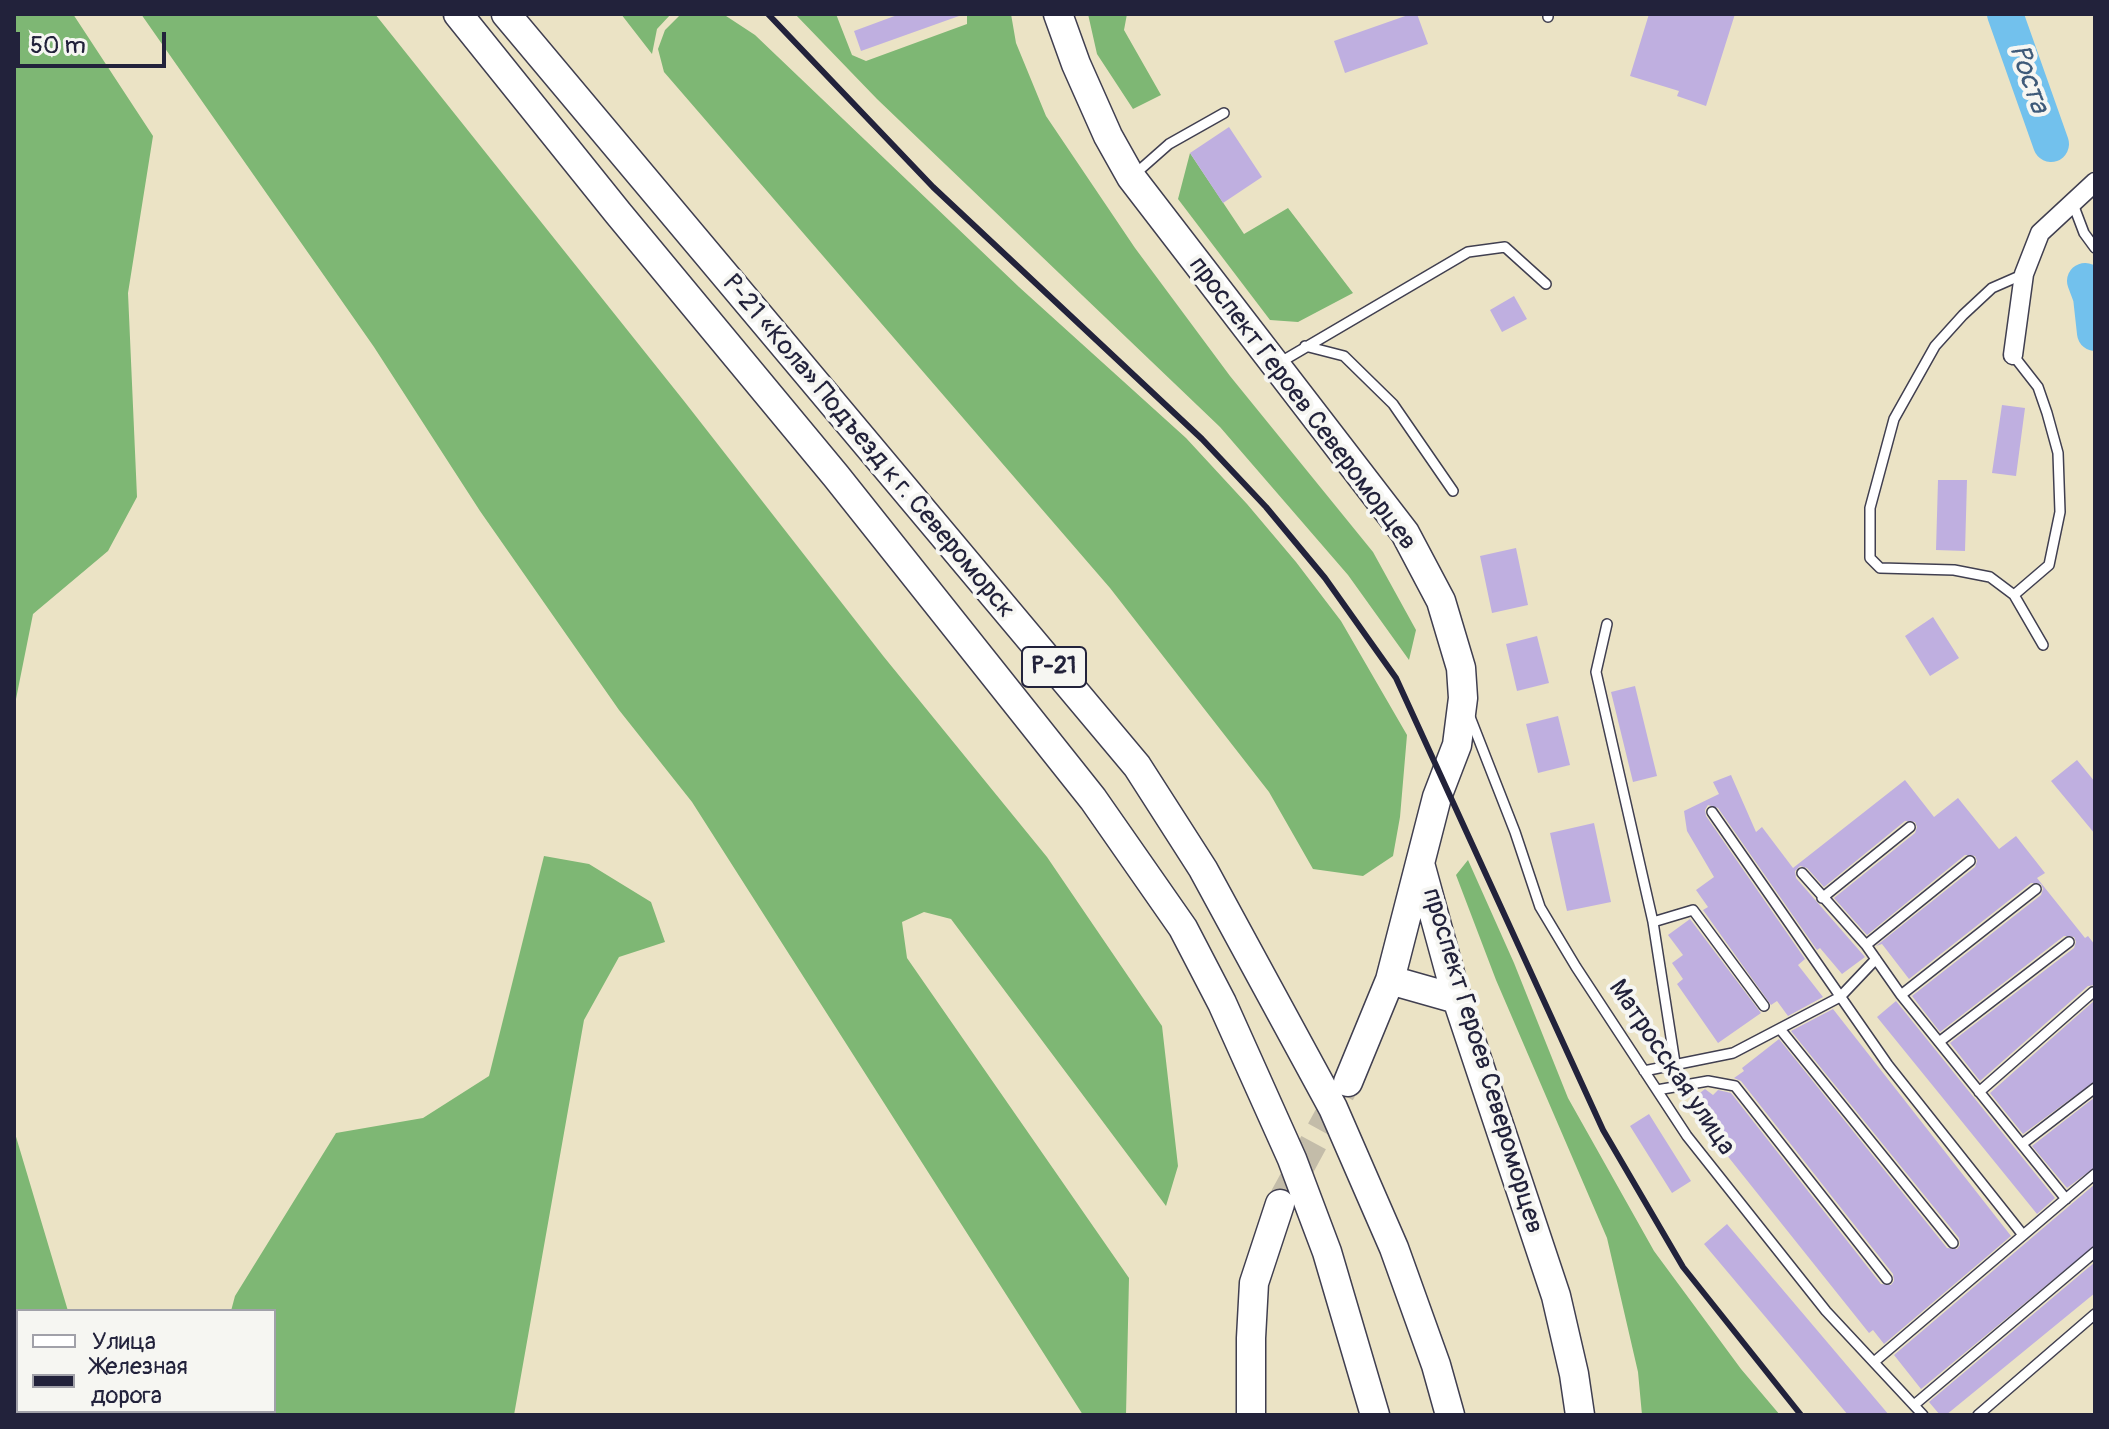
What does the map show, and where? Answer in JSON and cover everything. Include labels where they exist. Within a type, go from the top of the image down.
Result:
[{"type":"main road","name":"Р-21 «Кола» Подъезд к г. Североморск","points":[[458,14],[836,476],[1083,787],[1183,928],[1222,1003],[1292,1159],[1327,1252],[1375,1415]]},
{"type":"main road","name":"Р-21 «Кола» Подъезд к г. Североморск","points":[[506,14],[1137,766],[1203,869],[1333,1108],[1394,1248],[1436,1365],[1450,1415]]},
{"type":"main road","name":"проспект Героев Североморцев","points":[[1058,14],[1108,136],[1131,177],[1405,533],[1441,601],[1461,668],[1463,698],[1457,745],[1437,797],[1420,863],[1457,999],[1556,1296],[1580,1415]]},
{"type":"main road","points":[[1348,1082],[1390,980],[1420,863]]},
{"type":"main road","points":[[1390,980],[1457,999]]},
{"type":"main road","points":[[1251,1415],[1254,1283],[1280,1204]]},
{"type":"street","points":[[2013,355],[2024,274],[2040,233],[2095,182]]},
{"type":"lane","points":[[1131,177],[1169,144],[1224,113]]},
{"type":"lane","points":[[2073,204],[2084,233],[2095,248]]},
{"type":"lane","points":[[1277,364],[1468,252],[1505,247],[1546,284]]},
{"type":"lane","points":[[2024,274],[1992,288],[1935,346],[1894,419],[1870,508],[1870,558],[1880,568],[1954,570],[1990,577],[2014,595],[2043,645]]},
{"type":"lane","points":[[1305,346],[1344,356],[1393,404],[1453,491]]},
{"type":"lane","points":[[2013,355],[2038,387],[2047,413],[2058,453],[2060,512],[2049,565],[2014,595]]},
{"type":"lane","points":[[1607,624],[1596,672],[1653,922],[1675,1063]]},
{"type":"lane","name":"Матросская улица","points":[[1463,698],[1515,832],[1540,907],[1644,1071],[1687,1136],[1826,1311],[1923,1415]]},
{"type":"lane","points":[[1712,812],[1888,1065],[2023,1235]]},
{"type":"lane","points":[[1822,898],[1910,827]]},
{"type":"lane","points":[[1866,945],[1970,861]]},
{"type":"lane","points":[[1802,873],[1866,945],[1901,995],[2066,1199]]},
{"type":"lane","points":[[1901,995],[2036,889]]},
{"type":"lane","points":[[1653,922],[1693,910],[1764,1006]]},
{"type":"lane","points":[[1939,1042],[2069,942]]},
{"type":"lane","points":[[1644,1071],[1733,1053],[1840,997],[1876,959]]},
{"type":"lane","points":[[1979,1092],[2093,992]]},
{"type":"lane","points":[[1780,1029],[1953,1243]]},
{"type":"lane","points":[[1657,1090],[1708,1081],[1735,1086],[1887,1279]]},
{"type":"lane","points":[[2022,1144],[2095,1088]]},
{"type":"lane","points":[[1874,1362],[2095,1174]]},
{"type":"lane","points":[[1914,1405],[2095,1252]]},
{"type":"lane","points":[[1978,1415],[2095,1314]]},
{"type":"green space","points":[[14,14],[73,14],[153,136],[128,293],[137,497],[108,551],[33,614],[14,709]]},
{"type":"green space","points":[[141,14],[375,14],[884,657],[1047,857],[1162,1026],[1178,1166],[1166,1206],[951,919],[924,912],[902,922],[907,958],[1129,1278],[1126,1415],[1083,1415],[692,802],[619,710],[480,511],[374,347]]},
{"type":"green space","points":[[621,14],[671,14],[657,29],[652,54]]},
{"type":"green space","points":[[723,14],[755,35],[1019,287],[1186,438],[1296,562],[1341,621],[1407,735],[1400,817],[1393,856],[1363,876],[1313,869],[1269,792],[1110,588],[664,72],[658,49],[665,30],[679,16]]},
{"type":"green space","points":[[795,14],[836,14],[852,55],[866,61],[967,24],[967,14],[1011,14],[1016,43],[1046,116],[1135,248],[1230,376],[1373,552],[1416,630],[1409,660],[1348,575],[1220,427],[877,99]]},
{"type":"green space","points":[[1088,14],[1127,14],[1124,30],[1161,95],[1133,109],[1097,54]]},
{"type":"green space","points":[[1190,153],[1244,234],[1288,208],[1353,293],[1298,322],[1270,320],[1178,199]]},
{"type":"green space","points":[[544,856],[589,864],[651,902],[665,942],[619,957],[584,1020],[514,1415],[162,1415],[276,1413],[276,1309],[232,1309],[235,1296],[336,1133],[423,1118],[489,1076]]},
{"type":"green space","points":[[1468,860],[1514,963],[1568,1098],[1654,1251],[1741,1369],[1780,1415],[1642,1415],[1638,1372],[1607,1238],[1496,980],[1456,875]]},
{"type":"green space","points":[[14,1130],[67,1309],[16,1309],[16,1413],[159,1415],[14,1415]]},
{"type":"building","points":[[900,14],[959,16],[861,51],[854,31]]},
{"type":"building","points":[[1417,14],[1428,44],[1345,73],[1334,41]]},
{"type":"building","points":[[1649,14],[1735,14],[1706,106],[1677,96],[1679,91],[1630,76]]},
{"type":"building","points":[[1229,127],[1262,177],[1223,203],[1190,153]]},
{"type":"building","points":[[1514,296],[1527,319],[1502,332],[1490,310]]},
{"type":"building","points":[[2002,405],[2025,408],[2016,476],[1992,473]]},
{"type":"building","points":[[1938,480],[1967,480],[1965,551],[1936,550]]},
{"type":"building","points":[[1516,548],[1528,605],[1492,613],[1480,556]]},
{"type":"building","points":[[1933,617],[1959,658],[1930,676],[1905,636]]},
{"type":"building","points":[[1537,636],[1549,683],[1517,691],[1506,644]]},
{"type":"building","points":[[1635,686],[1657,776],[1633,782],[1611,692]]},
{"type":"building","points":[[1558,716],[1570,765],[1538,773],[1526,724]]},
{"type":"building","points":[[2077,760],[2095,782],[2095,834],[2051,781]]},
{"type":"building","points":[[1731,775],[1756,832],[1762,827],[1793,868],[1905,780],[1934,817],[1958,798],[1999,849],[2016,836],[2045,873],[2037,878],[2085,938],[2088,936],[2095,945],[2095,985],[2088,986],[1980,1081],[1950,1043],[2074,948],[2074,937],[2064,936],[1940,1032],[1912,996],[2041,895],[2041,884],[2031,883],[1909,979],[1882,944],[1876,946],[1975,867],[1975,856],[1965,855],[1867,935],[1834,898],[1915,833],[1915,822],[1905,821],[1824,887],[1807,868],[1800,866],[1795,871],[1796,878],[1865,957],[1842,974],[1820,948],[1817,950],[1718,808],[1708,805],[1706,816],[1805,959],[1798,965],[1823,997],[1788,1016],[1777,1001],[1771,1005],[1703,910],[1708,907],[1696,890],[1714,877],[1687,831],[1684,811],[1719,794],[1713,782]]},
{"type":"building","points":[[1594,823],[1611,902],[1567,911],[1550,833]]},
{"type":"building","points":[[1690,919],[1761,1013],[1718,1043],[1677,984],[1683,979],[1672,963],[1683,955],[1668,935]]},
{"type":"building","points":[[2095,1000],[2095,1081],[2023,1134],[1990,1093]]},
{"type":"building","points":[[1896,1001],[2055,1198],[2037,1214],[1877,1017]]},
{"type":"building","points":[[1833,1009],[2011,1236],[1884,1344],[1873,1330],[1869,1333],[1686,1104],[1705,1089],[1713,1095],[1718,1090],[1731,1093],[1881,1284],[1891,1285],[1893,1274],[1741,1081],[1734,1078],[1779,1039],[1947,1248],[1957,1249],[1959,1238],[1791,1031]]},
{"type":"building","points":[[2095,1097],[2095,1167],[2067,1188],[2032,1146]]},
{"type":"building","points":[[1649,1114],[1691,1181],[1672,1193],[1630,1126]]},
{"type":"building","points":[[2095,1184],[2095,1245],[1921,1389],[1894,1355]]},
{"type":"building","points":[[1727,1224],[1889,1415],[1848,1415],[1704,1244]]},
{"type":"building","points":[[2095,1262],[2095,1293],[1946,1415],[1940,1415],[1929,1402]]},
{"type":"waterway","name":"Роста","points":[[2005,14],[2051,144]]},
{"type":"waterway","name":"Роста","points":[[2085,281],[2091,297],[2095,333]]},
{"type":"tunnel","points":[[1280,1204],[1343,1089]]},
{"type":"railway","points":[[768,14],[933,187],[1202,439],[1266,507],[1325,578],[1396,678],[1603,1130],[1683,1267],[1801,1415]]}]
